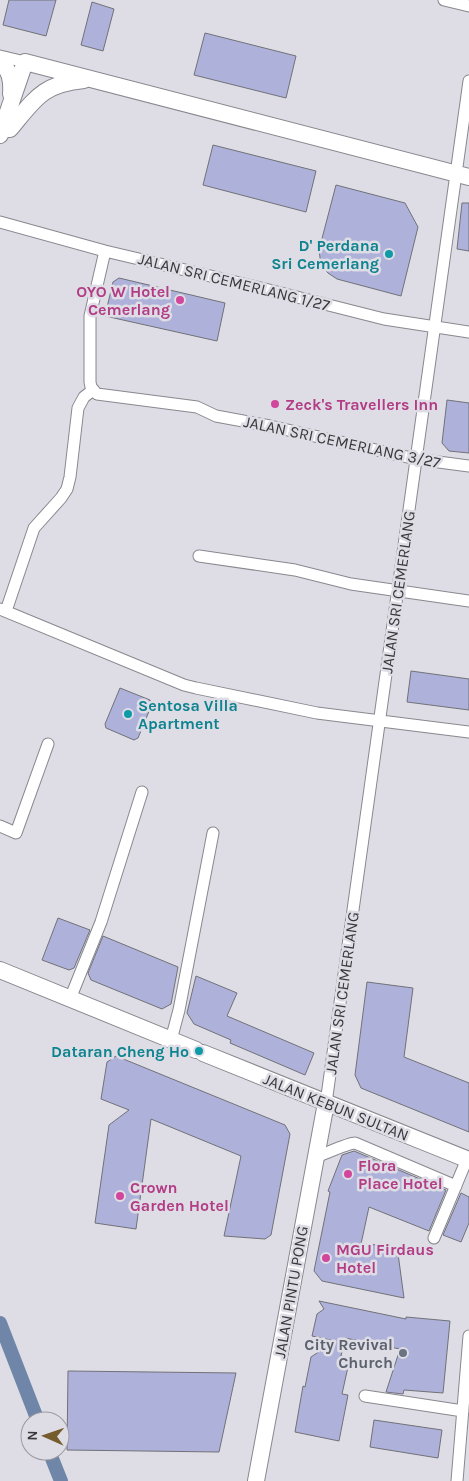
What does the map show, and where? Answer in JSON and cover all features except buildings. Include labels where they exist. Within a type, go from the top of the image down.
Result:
[{"type":"street","points":[[444,0],[469,6]]},
{"type":"street","points":[[0,56],[462,175]]},
{"type":"street","points":[[0,61],[7,68],[11,77],[10,106],[5,132]]},
{"type":"street","points":[[10,106],[30,63]]},
{"type":"street","points":[[0,150],[30,63]]},
{"type":"street","points":[[5,132],[43,91],[57,84],[91,79]]},
{"type":"street","name":"JALAN SRI CEMERLANG","points":[[326,1103],[434,328],[462,175],[469,81]]},
{"type":"street","name":"JALAN SRI CEMERLANG 1/27","points":[[0,222],[105,251],[384,319],[469,332]]},
{"type":"street","points":[[105,251],[90,316],[90,382],[93,390],[84,397],[78,408],[67,489],[34,528],[3,610],[190,687],[317,713],[469,732]]},
{"type":"street","name":"JALAN SRI CEMERLANG 3/27","points":[[93,390],[102,395],[197,408],[216,416],[270,426],[416,459],[469,466]]},
{"type":"street","points":[[199,556],[295,570],[351,584],[469,601]]},
{"type":"street","points":[[0,826],[16,833],[48,744]]},
{"type":"street","points":[[70,999],[101,922],[142,792]]},
{"type":"street","points":[[171,1040],[179,1010],[213,833]]},
{"type":"street","name":"JALAN KEBUN SULTAN","points":[[0,970],[468,1159]]},
{"type":"street","name":"JALAN PINTU PONG","points":[[256,1481],[326,1103]]},
{"type":"street","points":[[316,1156],[342,1148],[350,1143],[355,1143],[456,1186]]},
{"type":"street","points":[[434,1238],[468,1159]]},
{"type":"street","points":[[457,1481],[469,1336]]},
{"type":"street","points":[[365,1396],[463,1411]]},
{"type":"waterway","points":[[0,1323],[34,1411]]},
{"type":"waterway","points":[[53,1461],[61,1481]]},
{"type":"place","name":"D' Perdana Sri Cemerlang","points":[[389,254]]},
{"type":"place","name":"OYO W Hotel Cemerlang","points":[[180,300]]},
{"type":"place","name":"Zeck's Travellers Inn","points":[[275,404]]},
{"type":"place","name":"Sentosa Villa Apartment","points":[[128,714]]},
{"type":"place","name":"Dataran Cheng Ho","points":[[199,1051]]},
{"type":"place","name":"Flora Place Hotel","points":[[348,1174]]},
{"type":"place","name":"Crown Garden Hotel","points":[[120,1196]]},
{"type":"place","name":"MGU Firdaus Hotel","points":[[326,1258]]},
{"type":"place","name":"City Revival Church","points":[[403,1353]]}]
